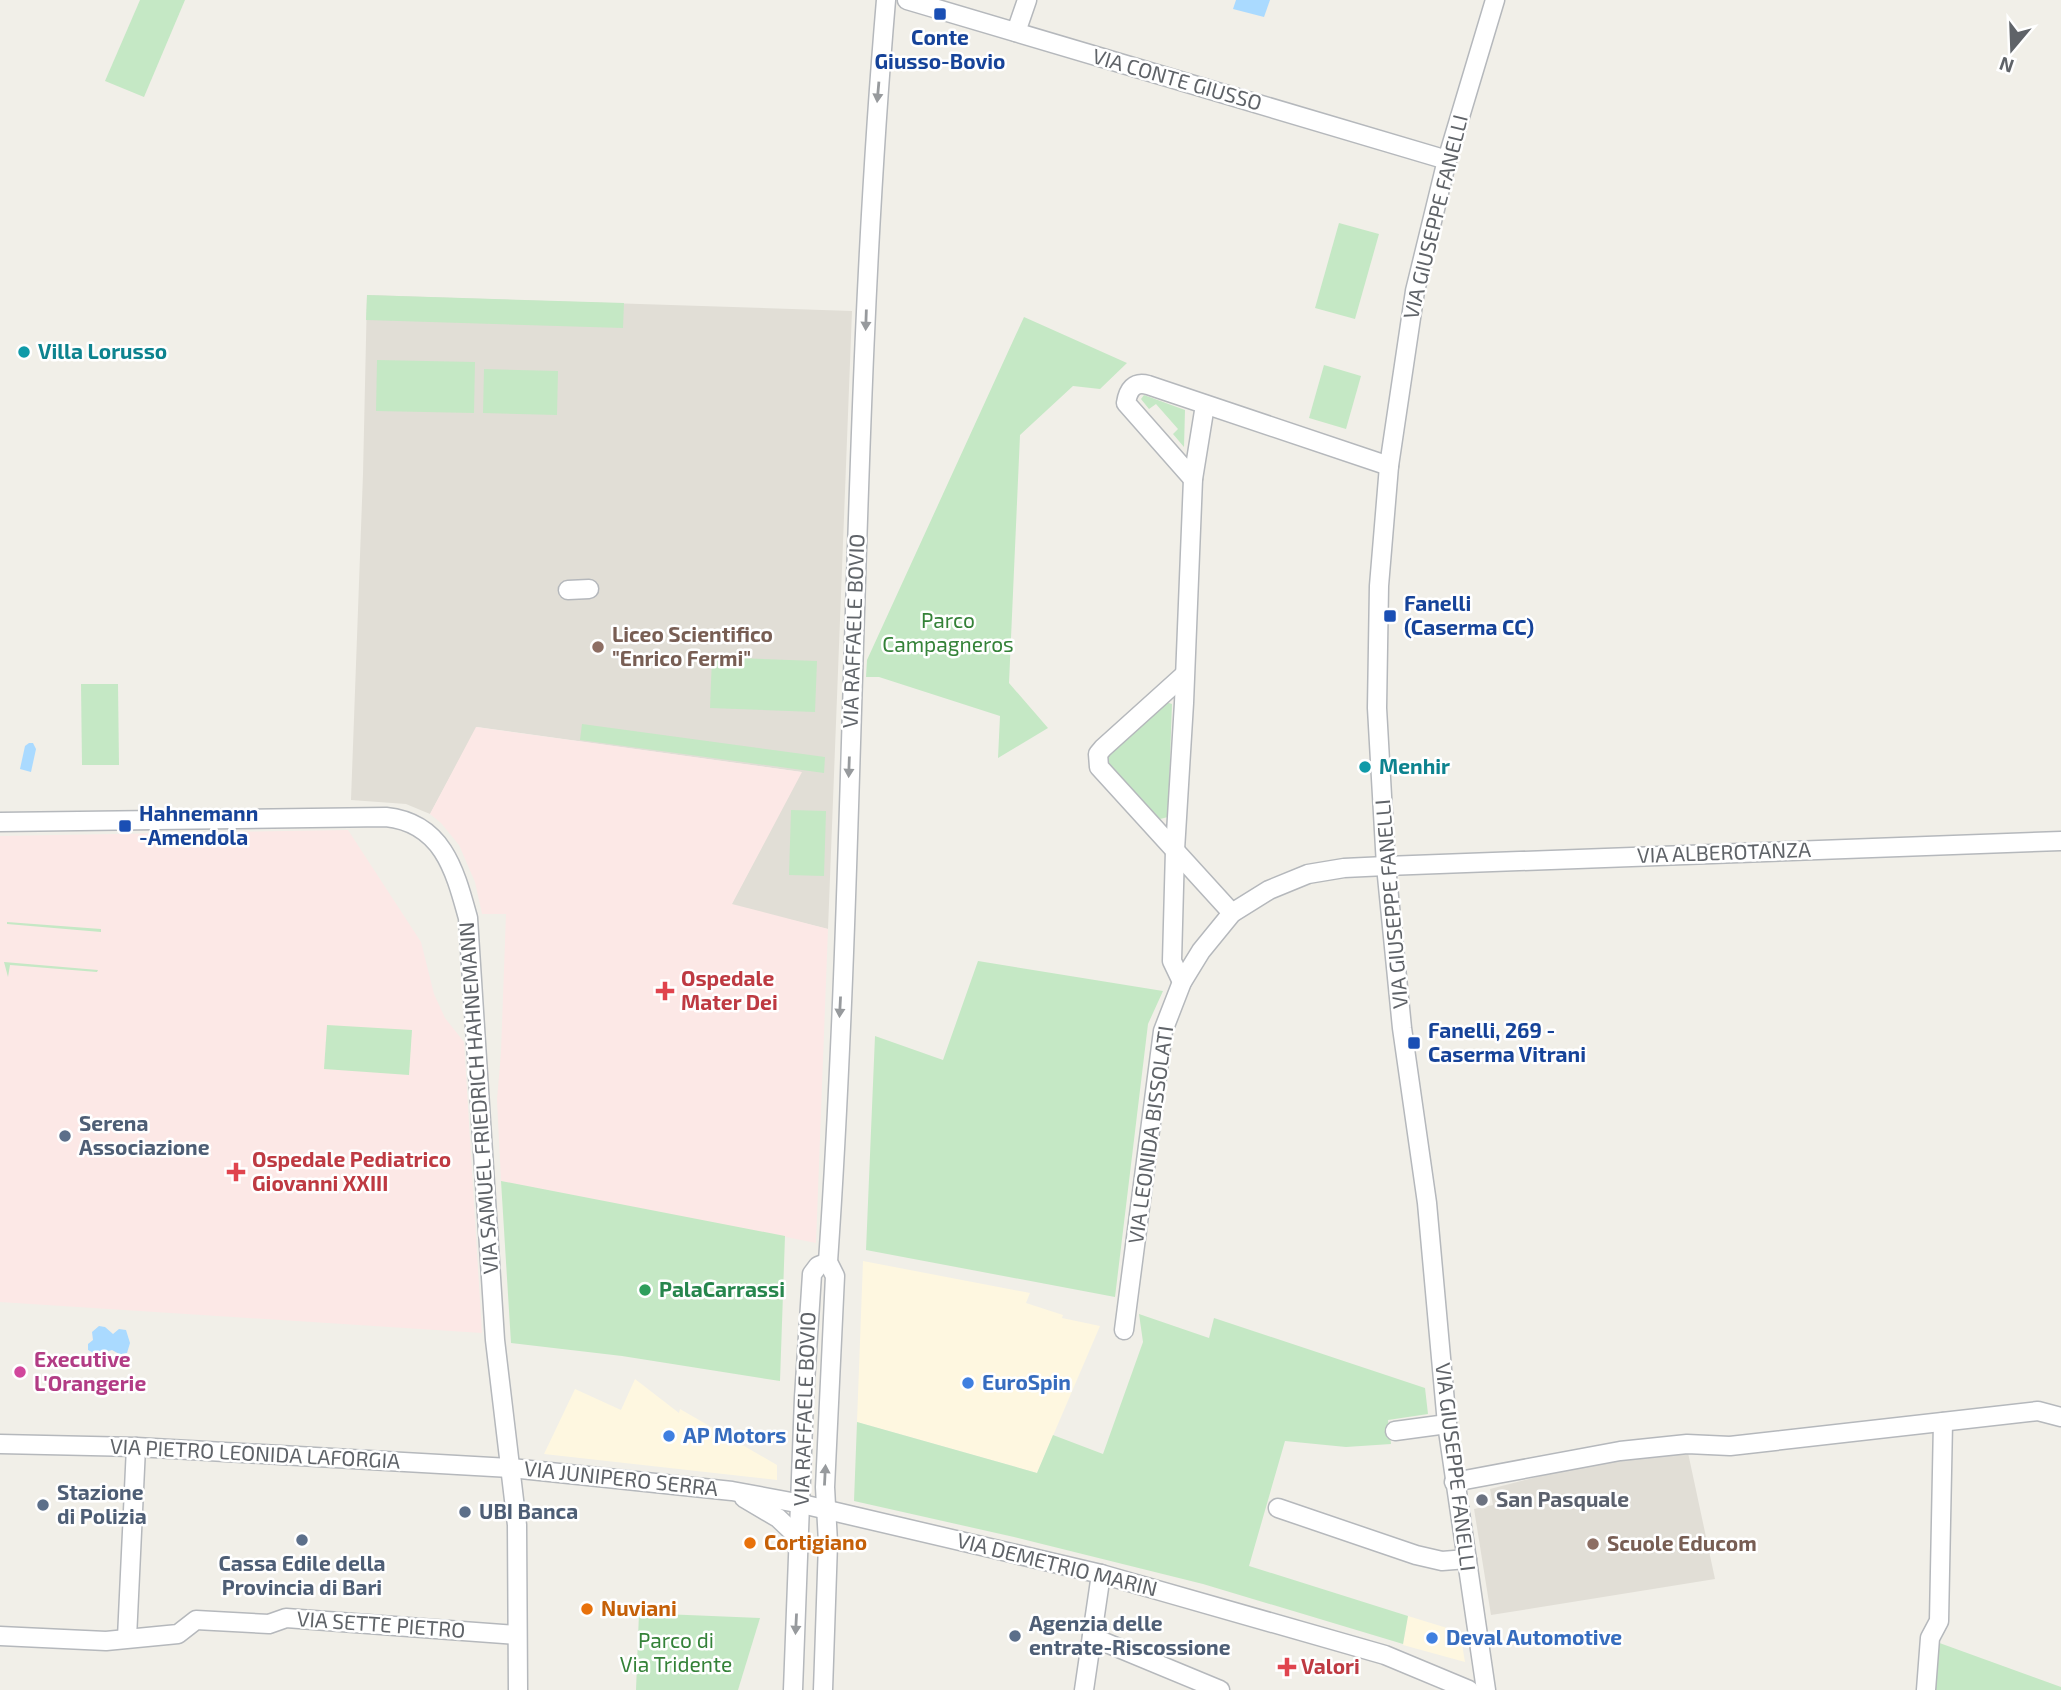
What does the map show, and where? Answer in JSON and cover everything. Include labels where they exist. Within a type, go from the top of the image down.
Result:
[{"type":"street","name":"VIA RAFFAELE BOVIO","points":[[823,1690],[828,1543],[825,1488],[835,1276],[828,1262],[873,151],[886,0]]},
{"type":"street","name":"VIA CONTE GIUSSO","points":[[907,0],[1447,160]]},
{"type":"street","points":[[1016,32],[1027,0]]},
{"type":"street","name":"VIA GIUSEPPE FANELLI","points":[[1486,1690],[1454,1482],[1427,1203],[1402,1028],[1386,866],[1377,708],[1379,586],[1389,467],[1415,291],[1447,160],[1495,0]]},
{"type":"street","points":[[1193,479],[1126,403],[1127,393],[1134,386],[1142,383],[1389,467]]},
{"type":"street","points":[[1182,982],[1172,961],[1175,850],[1193,479],[1205,405]]},
{"type":"street","points":[[1167,449],[1181,456],[1198,450]]},
{"type":"street","points":[[568,590],[589,589]]},
{"type":"street","points":[[1184,675],[1098,754],[1099,767],[1231,913]]},
{"type":"street","name":"VIA SAMUEL FRIEDRICH HAHNEMANN","points":[[0,822],[386,817],[409,822],[429,833],[454,871],[468,918],[495,1340],[517,1525],[518,1690]]},
{"type":"street","name":"VIA ALBEROTANZA","points":[[1386,866],[2061,841]]},
{"type":"street","name":"VIA LEONIDA BISSOLATI","points":[[1124,1330],[1163,1031],[1182,982],[1201,951],[1231,913],[1269,890],[1308,874],[1386,866]]},
{"type":"street","name":"VIA RAFFAELE BOVIO","points":[[793,1690],[804,1398],[812,1274],[818,1266],[828,1262]]},
{"type":"street","points":[[1454,1482],[1620,1451],[1687,1444],[1730,1446],[2038,1410],[2061,1417]]},
{"type":"street","points":[[1926,1690],[1930,1638],[1939,1621],[1943,1422]]},
{"type":"street","points":[[1395,1431],[1447,1424]]},
{"type":"street","name":"VIA PIETRO LEONIDA LAFORGIA","points":[[0,1444],[136,1447],[511,1468]]},
{"type":"street","points":[[127,1638],[136,1447]]},
{"type":"street","name":"VIA JUNIPERO SERRA","points":[[511,1468],[732,1491],[802,1504]]},
{"type":"street","name":"VIA JUNIPERO SERRA","points":[[732,1491],[778,1518],[799,1538]]},
{"type":"street","name":"VIA DEMETRIO MARIN","points":[[802,1504],[1101,1574],[1385,1655],[1469,1690]]},
{"type":"street","points":[[1278,1508],[1416,1555],[1443,1561],[1467,1559]]},
{"type":"street","points":[[1084,1690],[1101,1574]]},
{"type":"street","points":[[797,1596],[826,1597]]},
{"type":"street","name":"VIA SETTE PIETRO","points":[[0,1636],[106,1641],[178,1634],[196,1620],[269,1625],[286,1618],[516,1635]]},
{"type":"street","points":[[1092,1637],[1220,1690]]},
{"type":"shaded area","points":[[367,295],[852,311],[828,929],[731,905],[801,772],[477,727],[430,814],[406,804],[351,800]]},
{"type":"shaded area","name":"Ospedale Mater Dei","points":[[476,727],[802,772],[732,904],[828,929],[816,1243],[501,1181],[497,1100],[506,914],[482,914],[475,882],[459,845],[430,814]]},
{"type":"shaded area","name":"Ospedale Pediatrico Giovanni XXIII","points":[[348,830],[421,942],[434,994],[445,1018],[464,1042],[482,1333],[0,1302],[0,836]]},
{"type":"shaded area","name":"EuroSpin","points":[[863,1261],[1030,1293],[1026,1303],[1063,1315],[1062,1318],[1100,1326],[1037,1473],[857,1422]]},
{"type":"shaded area","name":"AP Motors","points":[[635,1379],[679,1413],[680,1409],[777,1465],[777,1480],[544,1454],[575,1389],[621,1410]]},
{"type":"shaded area","name":"Scuole Educom","points":[[1687,1448],[1715,1579],[1491,1615],[1474,1509],[1493,1505],[1490,1489],[1631,1453]]},
{"type":"shaded area","name":"Deval Automotive","points":[[1408,1616],[1460,1632],[1465,1662],[1403,1645]]},
{"type":"green space","points":[[140,0],[185,0],[144,97],[105,81]]},
{"type":"green space","points":[[1339,223],[1379,234],[1355,319],[1315,308]]},
{"type":"green space","points":[[367,295],[624,303],[623,328],[366,320]]},
{"type":"green space","name":"Parco Campagneros","points":[[1024,317],[1127,363],[1100,389],[1073,386],[1020,435],[1009,683],[1048,728],[998,758],[1000,716],[879,677],[866,677],[867,660]]},
{"type":"green space","points":[[377,360],[475,362],[474,413],[376,411]]},
{"type":"green space","points":[[1324,365],[1361,376],[1346,429],[1309,418]]},
{"type":"green space","points":[[484,369],[558,371],[557,415],[483,413]]},
{"type":"green space","points":[[1144,395],[1185,410],[1184,447],[1173,434],[1178,429],[1156,404],[1149,409],[1141,399]]},
{"type":"green space","points":[[712,657],[817,661],[815,712],[710,708]]},
{"type":"green space","points":[[81,684],[118,684],[119,765],[82,765]]},
{"type":"green space","points":[[1166,702],[1172,704],[1168,817],[1160,819],[1107,762],[1107,757]]},
{"type":"green space","points":[[582,724],[825,757],[824,773],[580,740]]},
{"type":"green space","points":[[791,810],[826,811],[824,876],[789,875]]},
{"type":"green space","points":[[7,924],[101,929],[101,932]]},
{"type":"green space","points":[[978,961],[1163,991],[1148,1024],[1115,1297],[866,1250],[875,1036],[943,1060]]},
{"type":"green space","points":[[4,962],[98,970],[10,965],[8,977]]},
{"type":"green space","points":[[327,1025],[412,1030],[409,1075],[324,1069]]},
{"type":"green space","name":"PalaCarrassi","points":[[501,1181],[785,1236],[780,1381],[622,1356],[511,1343]]},
{"type":"green space","points":[[1139,1314],[1209,1338],[1214,1318],[1425,1388],[1428,1414],[1388,1420],[1391,1444],[1346,1447],[1285,1441],[1249,1566],[1408,1616],[1403,1644],[1203,1584],[854,1501],[857,1422],[1037,1473],[1053,1435],[1103,1454],[1143,1342]]},
{"type":"green space","name":"Parco di Via Tridente","points":[[639,1613],[760,1618],[738,1690],[636,1690]]},
{"type":"green space","points":[[1934,1641],[2061,1687],[2061,1690],[1929,1690]]},
{"type":"water","points":[[1236,0],[1270,0],[1264,17],[1233,9]]},
{"type":"water","points":[[33,743],[36,749],[31,772],[20,769],[25,746]]},
{"type":"water","points":[[99,1326],[105,1327],[113,1334],[119,1329],[126,1330],[130,1343],[127,1353],[121,1355],[112,1350],[97,1355],[88,1350],[88,1344],[93,1340],[92,1332]]},
{"type":"place","name":"Conte Giusso-Bovio","points":[[940,14]]},
{"type":"place","name":"Villa Lorusso","points":[[24,352]]},
{"type":"place","name":"Fanelli (Caserma CC)","points":[[1390,616]]},
{"type":"place","name":"Liceo Scientifico \"Enrico Fermi\"","points":[[598,647]]},
{"type":"place","name":"Menhir","points":[[1365,767]]},
{"type":"place","name":"Hahnemann -Amendola","points":[[125,826]]},
{"type":"place","name":"Ospedale Mater Dei","points":[[665,991]]},
{"type":"place","name":"Fanelli, 269 - Caserma Vitrani","points":[[1414,1043]]},
{"type":"place","name":"Serena Associazione","points":[[65,1136]]},
{"type":"place","name":"Ospedale Pediatrico Giovanni XXIII","points":[[236,1172]]},
{"type":"place","name":"PalaCarrassi","points":[[645,1290]]},
{"type":"place","name":"Executive L'Orangerie","points":[[20,1372]]},
{"type":"place","name":"EuroSpin","points":[[968,1383]]},
{"type":"place","name":"AP Motors","points":[[669,1436]]},
{"type":"place","name":"San Pasquale","points":[[1482,1500]]},
{"type":"place","name":"Stazione di Polizia","points":[[43,1505]]},
{"type":"place","name":"UBI Banca","points":[[465,1512]]},
{"type":"place","name":"Cassa Edile della Provincia di Bari","points":[[302,1540]]},
{"type":"place","name":"Cortigiano","points":[[750,1543]]},
{"type":"place","name":"Scuole Educom","points":[[1593,1544]]},
{"type":"place","name":"Nuviani","points":[[587,1609]]},
{"type":"place","name":"Agenzia delle entrate-Riscossione","points":[[1015,1636]]},
{"type":"place","name":"Deval Automotive","points":[[1432,1638]]},
{"type":"place","name":"Valori","points":[[1287,1667]]}]
